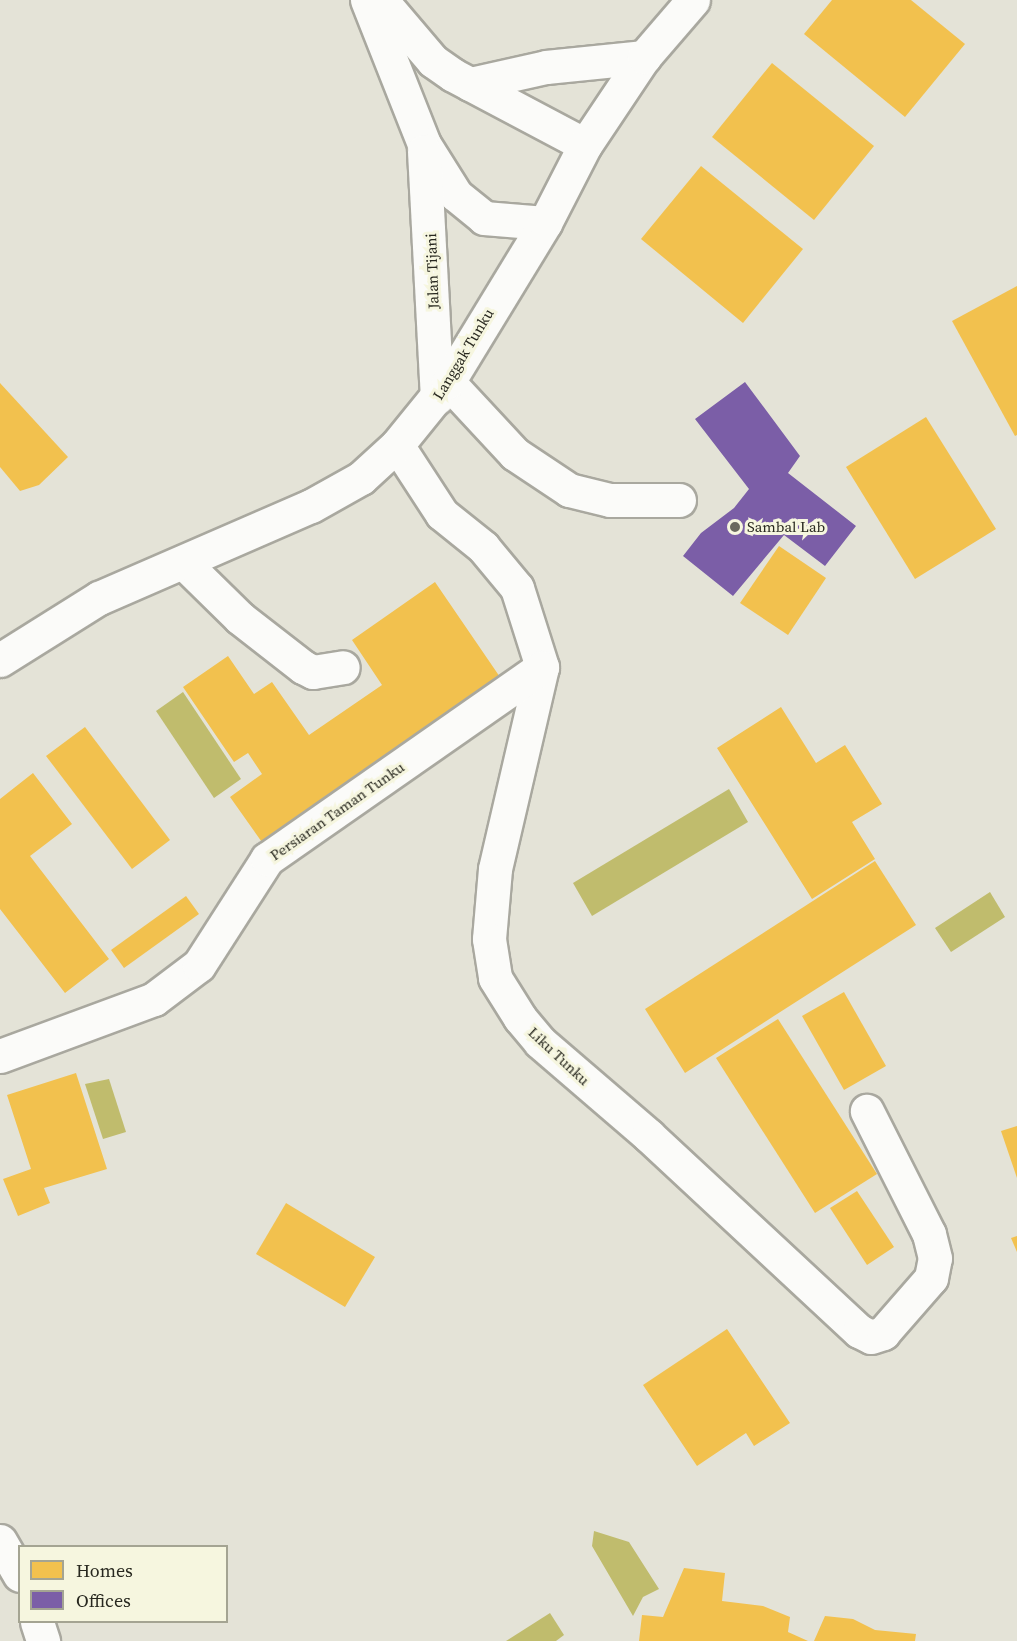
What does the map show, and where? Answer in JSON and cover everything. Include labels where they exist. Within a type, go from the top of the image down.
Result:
[{"type":"street","name":"Jalan Tijani","points":[[367,0],[424,144],[456,195],[484,218],[544,223]]},
{"type":"street","points":[[381,0],[433,61],[470,84],[585,146]]},
{"type":"street","name":"Langgak Tunku","points":[[0,660],[99,598],[328,497],[362,478],[397,445],[442,390],[544,223],[585,146],[644,57],[693,0]]},
{"type":"street","points":[[470,84],[546,67],[644,57]]},
{"type":"street","name":"Jalan Tijani","points":[[424,144],[442,390]]},
{"type":"street","points":[[442,390],[515,454],[569,490],[610,500],[679,500]]},
{"type":"street","points":[[397,445],[442,514],[483,547],[517,588],[542,667]]},
{"type":"street","points":[[183,562],[240,618],[303,667],[312,672],[343,667]]},
{"type":"street","name":"Persiaran Taman Tunku","points":[[0,1056],[154,999],[199,965],[267,860],[542,667]]},
{"type":"street","name":"Liku Tunku","points":[[542,667],[495,869],[489,939],[495,978],[502,992],[540,1042],[648,1135],[859,1331],[871,1337],[883,1333],[931,1278],[935,1258],[929,1234],[867,1111]]},
{"type":"street","points":[[0,1541],[18,1572]]},
{"type":"street","points":[[36,1623],[43,1641]]},
{"type":"shaded area","points":[[183,692],[241,779],[214,798],[156,711]]},
{"type":"shaded area","points":[[729,789],[748,822],[592,916],[573,883]]},
{"type":"shaded area","points":[[990,892],[1005,917],[951,952],[935,928]]},
{"type":"shaded area","points":[[109,1079],[126,1132],[103,1139],[85,1084]]},
{"type":"shaded area","points":[[594,1531],[629,1542],[659,1589],[643,1597],[633,1616],[592,1546]]},
{"type":"shaded area","points":[[550,1613],[564,1635],[556,1641],[506,1641]]},
{"type":"building: Homes","points":[[832,0],[911,0],[965,44],[905,117],[804,34]]},
{"type":"building: Homes","points":[[772,63],[874,146],[814,220],[712,137]]},
{"type":"building: Homes","points":[[701,166],[803,249],[743,323],[641,239]]},
{"type":"building: Homes","points":[[1017,286],[1017,435],[1015,436],[952,321]]},
{"type":"building: Homes","points":[[0,383],[68,457],[39,485],[20,491],[0,467]]},
{"type":"building: Homes","points":[[926,417],[996,529],[915,579],[846,467]]},
{"type":"building: Homes","points":[[779,546],[826,578],[788,635],[740,603]]},
{"type":"building: Homes","points":[[435,582],[502,680],[264,845],[230,797],[262,774],[248,753],[234,762],[183,687],[228,656],[254,694],[272,682],[309,735],[382,685],[352,640]]},
{"type":"building: Homes","points":[[781,707],[816,763],[845,745],[882,804],[852,822],[875,859],[812,899],[717,748]]},
{"type":"building: Homes","points":[[85,727],[170,840],[132,869],[46,756]]},
{"type":"building: Homes","points":[[33,773],[72,824],[30,856],[109,959],[65,993],[0,909],[0,799]]},
{"type":"building: Homes","points":[[875,861],[916,925],[685,1073],[645,1009]]},
{"type":"building: Homes","points":[[186,896],[199,914],[124,968],[111,950]]},
{"type":"building: Homes","points":[[844,992],[886,1066],[844,1090],[802,1016]]},
{"type":"building: Homes","points":[[778,1019],[877,1174],[815,1213],[716,1058]]},
{"type":"building: Homes","points":[[76,1073],[107,1169],[44,1188],[50,1203],[18,1216],[3,1179],[31,1169],[7,1095]]},
{"type":"building: Homes","points":[[1017,1126],[1017,1178],[1001,1131]]},
{"type":"building: Homes","points":[[857,1191],[894,1247],[867,1265],[830,1208]]},
{"type":"building: Homes","points":[[286,1203],[375,1257],[345,1307],[256,1254]]},
{"type":"building: Homes","points":[[1017,1236],[1017,1252],[1011,1238]]},
{"type":"building: Homes","points":[[727,1329],[790,1423],[754,1446],[746,1433],[697,1466],[643,1385]]},
{"type":"building: Homes","points":[[684,1568],[725,1573],[722,1601],[763,1606],[790,1617],[788,1632],[808,1641],[639,1641],[642,1615],[663,1617]]},
{"type":"building: Homes","points":[[825,1616],[853,1619],[875,1630],[916,1634],[915,1641],[814,1641]]},
{"type":"building: Offices","points":[[745,382],[800,456],[788,473],[856,526],[825,566],[784,535],[733,596],[683,556],[701,533],[734,508],[749,489],[695,419]]},
{"type":"place","name":"Sambal Lab","points":[[735,527]]}]
